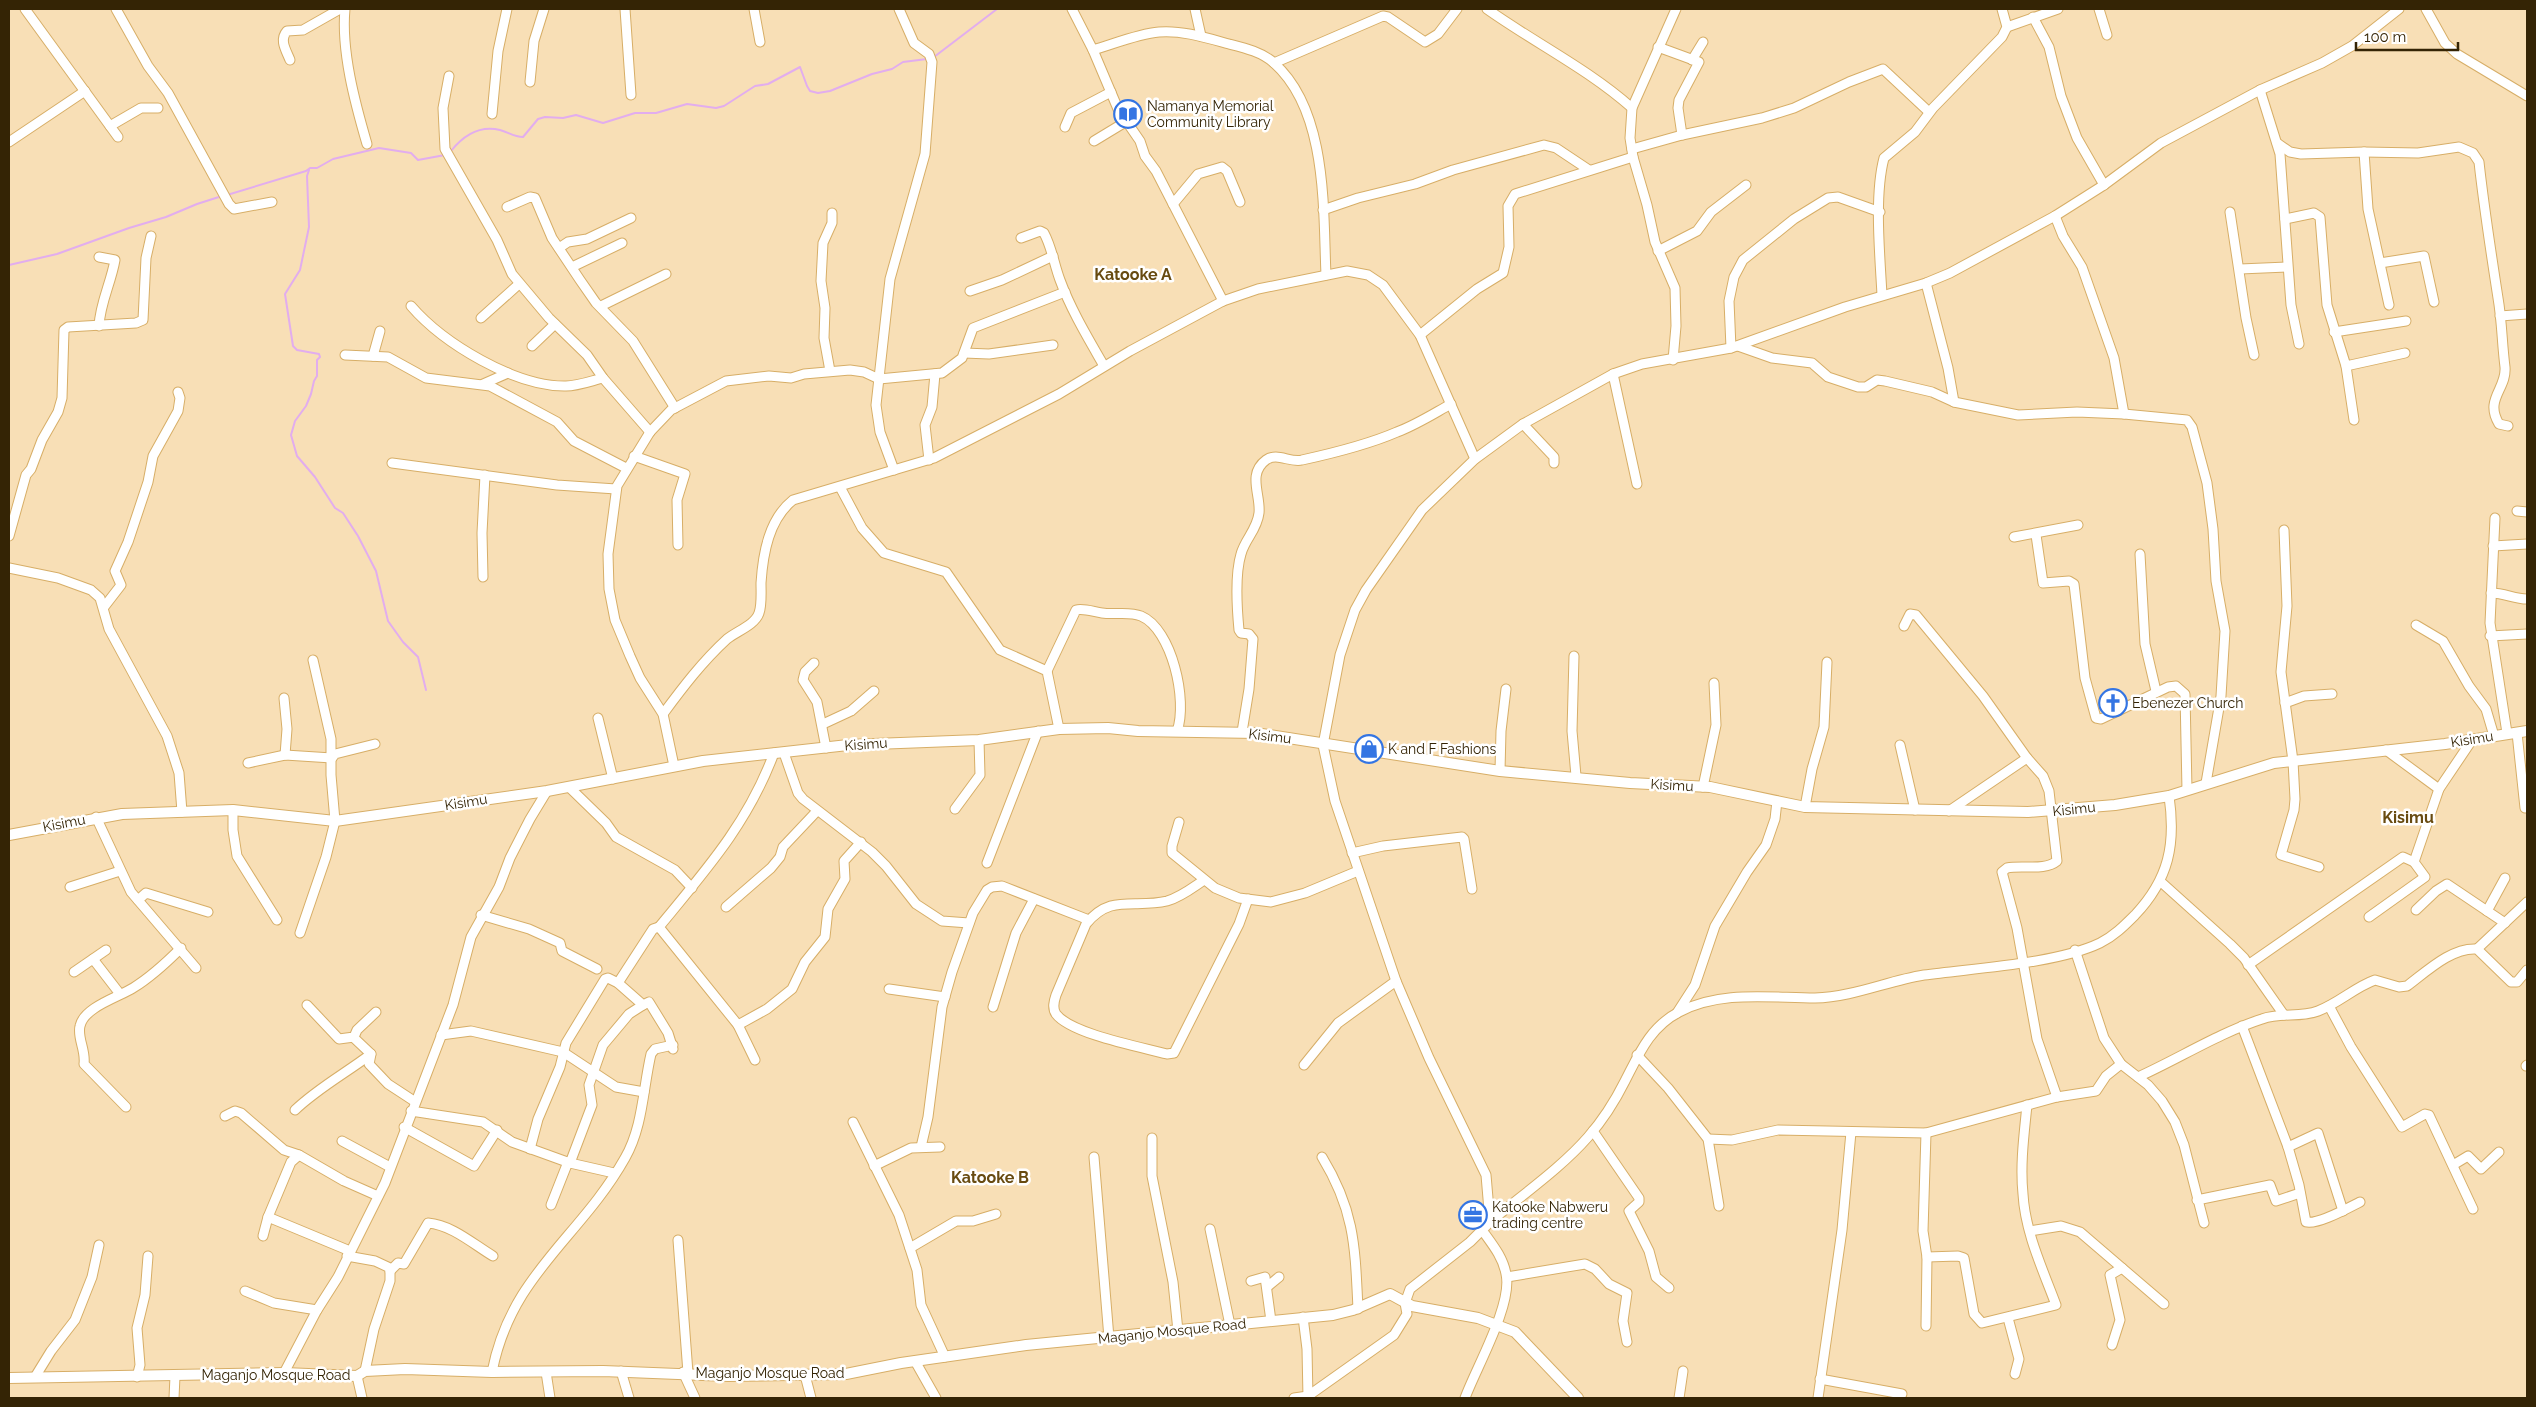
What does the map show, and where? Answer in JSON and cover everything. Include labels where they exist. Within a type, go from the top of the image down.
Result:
[{"type":"street","points":[[25,9],[118,138]]},
{"type":"street","points":[[116,9],[148,66],[173,101],[224,195],[234,209],[272,202]]},
{"type":"street","points":[[290,60],[282,40],[284,34],[287,31],[303,30],[340,9]]},
{"type":"street","points":[[345,9],[344,24],[355,104],[367,144]]},
{"type":"street","points":[[492,114],[498,51],[507,9]]},
{"type":"street","points":[[530,82],[534,41],[544,9]]},
{"type":"street","points":[[625,9],[629,34],[631,95]]},
{"type":"street","points":[[754,9],[760,42]]},
{"type":"street","points":[[894,470],[876,418],[879,379],[890,279],[925,154],[930,58],[914,43],[899,9]]},
{"type":"street","points":[[1072,9],[1093,50],[1118,109],[1140,141],[1145,156],[1156,171],[1224,302]]},
{"type":"street","points":[[1195,9],[1201,36]]},
{"type":"street","points":[[1274,63],[1383,16],[1425,42],[1438,34],[1457,9]]},
{"type":"street","points":[[1487,9],[1523,35],[1597,79],[1632,108]]},
{"type":"street","points":[[1673,360],[1676,326],[1675,288],[1658,251],[1632,153],[1630,122],[1632,108],[1676,9]]},
{"type":"street","points":[[1882,296],[1880,212],[1884,158],[1915,132],[1930,112],[2002,37],[2007,27],[2002,9]]},
{"type":"street","points":[[2007,27],[2058,9]]},
{"type":"street","points":[[2099,9],[2107,35]]},
{"type":"street","points":[[1490,1222],[1489,1190],[1480,1159],[1429,1058],[1396,981],[1335,800],[1323,745],[1338,664],[1355,610],[1366,590],[1422,510],[1475,459],[1523,424],[1613,374],[1642,364],[1673,360],[1734,347],[1882,296],[1926,283],[1950,273],[2056,216],[2104,185],[2161,143],[2260,90],[2322,63],[2352,46],[2399,9]]},
{"type":"street","points":[[2426,9],[2445,43],[2457,54],[2527,96]]},
{"type":"street","points":[[2034,17],[2050,47],[2071,123],[2104,185]]},
{"type":"street","points":[[1093,50],[1160,32],[1201,36],[1250,50],[1274,63],[1291,84],[1310,124],[1323,188],[1326,275]]},
{"type":"street","points":[[1692,60],[1703,42]]},
{"type":"street","points":[[1658,47],[1674,55],[1698,61],[1699,64],[1682,92],[1678,108],[1682,135]]},
{"type":"street","points":[[1420,334],[1478,289],[1504,273],[1509,247],[1508,206],[1515,194],[1590,170],[1682,135],[1734,126],[1794,108],[1842,85],[1883,69],[1930,112]]},
{"type":"street","points":[[449,76],[443,108],[446,153],[497,240],[512,274],[555,324],[587,355],[603,378],[650,432]]},
{"type":"street","points":[[2260,90],[2280,154],[2290,305],[2299,344]]},
{"type":"street","points":[[9,142],[85,91]]},
{"type":"street","points":[[1065,126],[1071,113],[1110,92]]},
{"type":"street","points":[[110,126],[141,108],[158,108]]},
{"type":"street","points":[[1094,141],[1127,121]]},
{"type":"street","points":[[2277,143],[2290,152],[2301,154],[2418,153],[2459,147],[2473,153],[2479,162],[2487,236],[2500,316],[2506,377],[2497,390],[2494,404],[2495,419],[2498,424],[2508,426]]},
{"type":"street","points":[[1323,210],[1358,198],[1415,184],[1453,170],[1544,145],[1556,148],[1590,170]]},
{"type":"street","points":[[2364,152],[2368,209],[2389,305]]},
{"type":"street","points":[[1173,204],[1198,174],[1222,167],[1227,171],[1240,202]]},
{"type":"street","points":[[1658,251],[1697,231],[1711,212],[1746,185]]},
{"type":"street","points":[[507,207],[533,196],[552,238],[601,306],[633,341],[675,408]]},
{"type":"street","points":[[1734,347],[1729,301],[1734,277],[1743,260],[1794,219],[1828,198],[1838,197],[1880,212]]},
{"type":"street","points":[[2230,212],[2246,318],[2254,355]]},
{"type":"street","points":[[830,371],[824,338],[825,308],[821,263],[823,242],[832,223],[832,213]]},
{"type":"street","points":[[2285,219],[2314,213],[2320,217],[2322,265],[2334,332],[2346,366],[2354,420]]},
{"type":"street","points":[[2056,216],[2063,236],[2082,267],[2114,358],[2124,414]]},
{"type":"street","points":[[559,248],[568,242],[587,239],[631,218]]},
{"type":"street","points":[[1021,238],[1042,231],[1052,247],[1053,256],[1065,292],[1104,366]]},
{"type":"street","points":[[9,536],[26,475],[31,469],[42,440],[58,412],[62,398],[64,330],[68,327],[136,323],[143,320],[146,258],[151,236]]},
{"type":"street","points":[[572,267],[622,243]]},
{"type":"street","points":[[970,291],[1002,280],[1053,256]]},
{"type":"street","points":[[2380,263],[2424,256],[2434,302]]},
{"type":"street","points":[[99,258],[115,260],[112,278],[100,312],[99,326]]},
{"type":"street","points":[[2240,269],[2288,267]]},
{"type":"street","points":[[663,714],[703,662],[730,636],[756,620],[760,612],[764,558],[774,522],[783,508],[802,497],[929,460],[1043,402],[1104,366],[1224,302],[1258,289],[1347,272],[1368,275],[1383,285],[1420,334],[1451,404],[1464,439],[1475,459]]},
{"type":"street","points":[[601,306],[666,274]]},
{"type":"street","points":[[1926,283],[1948,368],[1954,402]]},
{"type":"street","points":[[481,318],[519,284]]},
{"type":"street","points":[[674,766],[663,714],[637,670],[615,620],[611,597],[608,554],[616,490],[626,468],[650,432],[675,408],[726,381],[769,376],[791,378],[830,371],[857,370],[879,379],[935,374],[955,365],[964,353],[973,328],[1065,292]]},
{"type":"street","points":[[411,306],[423,320],[445,338],[508,373],[552,385],[566,386],[603,378]]},
{"type":"street","points":[[2500,316],[2527,314]]},
{"type":"street","points":[[2334,332],[2406,321]]},
{"type":"street","points":[[532,346],[555,324]]},
{"type":"street","points":[[373,356],[380,331]]},
{"type":"street","points":[[964,353],[989,354],[1053,345]]},
{"type":"street","points":[[1734,347],[1772,358],[1812,363],[1828,377],[1838,382],[1863,388],[1877,380],[1884,380],[1932,392],[1954,402],[2018,415],[2077,412],[2187,420],[2192,428],[2207,483],[2216,581],[2224,620],[2225,648],[2221,696],[2206,784]]},
{"type":"street","points":[[2346,366],[2405,353]]},
{"type":"street","points":[[345,355],[388,357],[426,378],[490,386],[557,422],[574,441],[626,468]]},
{"type":"street","points":[[478,385],[508,373]]},
{"type":"street","points":[[929,460],[925,433],[932,408],[935,374]]},
{"type":"street","points":[[1613,374],[1637,484]]},
{"type":"street","points":[[104,607],[121,584],[115,571],[128,542],[148,482],[153,456],[178,411],[180,398],[178,392]]},
{"type":"street","points":[[1242,732],[1250,689],[1254,640],[1249,634],[1241,633],[1239,630],[1239,566],[1244,545],[1254,533],[1259,514],[1255,481],[1257,469],[1266,460],[1274,457],[1299,461],[1376,441],[1400,432],[1451,404]]},
{"type":"street","points":[[1523,424],[1554,456],[1554,463]]},
{"type":"street","points":[[634,456],[685,474],[678,500],[678,545]]},
{"type":"street","points":[[392,463],[557,485],[616,490]]},
{"type":"street","points":[[483,577],[484,475]]},
{"type":"street","points":[[840,487],[862,528],[884,553],[946,572],[1000,650],[1047,671]]},
{"type":"street","points":[[2517,510],[2527,512]]},
{"type":"street","points":[[2495,518],[2490,636],[2517,732],[2526,808]]},
{"type":"street","points":[[2014,537],[2036,535],[2078,526]]},
{"type":"street","points":[[2284,530],[2287,606],[2281,672],[2293,761],[2294,810],[2281,855],[2319,868]]},
{"type":"street","points":[[2036,535],[2043,583],[2069,581],[2074,584],[2086,678],[2096,718],[2101,719],[2156,691],[2176,686],[2186,694],[2187,790]]},
{"type":"street","points":[[2493,546],[2527,544]]},
{"type":"street","points":[[2140,554],[2145,644],[2156,691]]},
{"type":"street","points":[[9,568],[58,578],[91,590],[100,598],[109,629],[167,736],[179,773],[182,812]]},
{"type":"street","points":[[2491,593],[2504,593],[2517,599],[2527,599]]},
{"type":"street","points":[[1059,729],[1047,671],[1076,610],[1133,614],[1143,617],[1155,628],[1178,673],[1181,721],[1177,731]]},
{"type":"street","points":[[1904,626],[1910,614],[1916,615],[1983,696],[2027,758],[2043,776],[2053,811],[2057,861],[2054,864],[2015,867],[2003,871],[2023,961],[2037,1038],[2057,1097]]},
{"type":"street","points":[[2416,626],[2442,641],[2469,686],[2486,709],[2494,736]]},
{"type":"street","points":[[2490,636],[2527,634]]},
{"type":"street","points":[[1574,656],[1572,731],[1576,776]]},
{"type":"street","points":[[300,933],[326,856],[335,821],[332,758],[325,707],[313,660]]},
{"type":"street","points":[[1806,807],[1812,769],[1824,727],[1827,662]]},
{"type":"street","points":[[814,663],[805,672],[803,680],[817,702],[823,724],[826,748]]},
{"type":"street","points":[[1703,787],[1716,726],[1714,683]]},
{"type":"street","points":[[1500,771],[1501,731],[1506,689]]},
{"type":"street","points":[[823,724],[851,711],[874,691]]},
{"type":"street","points":[[2285,703],[2304,696],[2332,694]]},
{"type":"street","points":[[284,698],[287,729],[286,755]]},
{"type":"street","points":[[598,718],[613,779]]},
{"type":"street","name":"Kisimu","points":[[9,834],[96,817],[122,814],[233,810],[335,821],[547,791],[674,766],[826,748],[903,742],[979,740],[1059,729],[1242,732],[1500,771],[1576,776],[1630,783],[1703,787],[1806,807],[1949,811],[2053,811],[2169,796],[2274,763],[2472,740],[2517,732]]},
{"type":"street","points":[[987,863],[1038,731]]},
{"type":"street","points":[[955,809],[980,775],[979,740]]},
{"type":"street","points":[[2414,862],[2439,789],[2472,740]]},
{"type":"street","points":[[332,758],[335,754],[375,744]]},
{"type":"street","points":[[1900,745],[1915,810]]},
{"type":"street","points":[[2386,750],[2439,789]]},
{"type":"street","points":[[779,753],[798,793],[817,811],[861,842],[886,866],[908,895],[922,909],[942,921],[969,923]]},
{"type":"street","points":[[618,983],[653,929],[659,927],[733,836],[747,814],[779,753]]},
{"type":"street","points":[[248,763],[286,755],[332,758]]},
{"type":"street","points":[[1949,811],[2027,758]]},
{"type":"street","points":[[569,787],[606,823],[616,837],[675,870],[692,888]]},
{"type":"street","points":[[284,1373],[317,1310],[338,1277],[378,1196],[452,1006],[471,937],[481,915],[499,887],[510,858],[547,791]]},
{"type":"street","points":[[1294,1398],[1308,1397],[1394,1335],[1407,1314],[1405,1302],[1410,1289],[1482,1230],[1593,1132],[1612,1105],[1637,1055],[1654,1031],[1677,1013],[1695,1004],[1712,1000],[1763,996],[1815,998],[1854,994],[1898,979],[2023,961],[2098,944],[2122,929],[2150,898],[2161,882],[2167,866],[2170,839],[2171,811],[2169,796]]},
{"type":"street","points":[[1677,1013],[1698,978],[1715,926],[1747,872],[1766,845],[1775,819],[1777,801]]},
{"type":"street","points":[[233,810],[237,856],[278,920]]},
{"type":"street","points":[[726,907],[771,868],[780,857],[783,847],[817,811]]},
{"type":"street","points":[[96,817],[127,886],[196,968]]},
{"type":"street","points":[[1179,822],[1172,846],[1172,853],[1215,888],[1248,899],[1277,902],[1358,871]]},
{"type":"street","points":[[1352,853],[1384,846],[1462,837],[1472,889]]},
{"type":"street","points":[[738,1025],[767,1009],[792,989],[805,962],[825,937],[828,909],[846,879],[844,861],[861,842]]},
{"type":"street","points":[[2248,965],[2403,856],[2414,862],[2436,891]]},
{"type":"street","points":[[70,887],[120,871]]},
{"type":"street","points":[[2368,917],[2425,876]]},
{"type":"street","points":[[2487,910],[2506,878]]},
{"type":"street","points":[[1204,880],[1186,892],[1168,900],[1110,905],[1102,908],[1089,920],[1056,995],[1055,1012],[1069,1025],[1078,1029],[1171,1054],[1176,1051],[1185,1028],[1202,999],[1219,960],[1239,924],[1248,899]]},
{"type":"street","points":[[2161,882],[2212,926],[2248,965],[2284,1015]]},
{"type":"street","points":[[2416,910],[2436,891],[2447,884],[2505,924]]},
{"type":"street","points":[[921,1147],[927,1121],[945,997],[969,923],[987,890],[992,887],[1002,886],[1089,920]]},
{"type":"street","points":[[138,900],[146,893],[208,912]]},
{"type":"street","points":[[993,1007],[1016,934],[1034,899]]},
{"type":"street","points":[[2138,1077],[2242,1026],[2272,1016],[2306,1014],[2329,1006],[2375,980],[2399,987],[2408,986],[2458,951],[2477,950],[2527,902]]},
{"type":"street","points":[[481,915],[545,936],[560,944],[562,951],[597,969]]},
{"type":"street","points":[[659,927],[738,1025],[755,1060]]},
{"type":"street","points":[[126,1107],[84,1064],[85,1053],[80,1034],[82,1022],[90,1012],[132,989],[181,948]]},
{"type":"street","points":[[74,972],[106,950]]},
{"type":"street","points":[[2075,950],[2097,1022],[2104,1038],[2121,1064],[2162,1100],[2175,1122],[2184,1145],[2204,1223]]},
{"type":"street","points":[[2477,950],[2511,982],[2517,982],[2527,970]]},
{"type":"street","points":[[92,958],[120,994]]},
{"type":"street","points":[[530,1149],[566,1043],[603,981],[608,978],[618,983],[643,1005]]},
{"type":"street","points":[[1304,1065],[1338,1023],[1396,981]]},
{"type":"street","points":[[889,989],[945,997]]},
{"type":"street","points":[[492,1372],[498,1346],[510,1316],[525,1289],[553,1250],[595,1202],[631,1145],[651,1054],[655,1049],[673,1047],[654,1008],[649,1002],[629,1014],[607,1039],[592,1071],[589,1085],[592,1104],[551,1205]]},
{"type":"street","points":[[306,1005],[339,1040],[353,1037],[376,1012]]},
{"type":"street","points":[[2329,1006],[2402,1127],[2425,1114],[2429,1115],[2473,1209]]},
{"type":"street","points":[[2242,1026],[2288,1147],[2307,1223],[2360,1202]]},
{"type":"street","points":[[441,1035],[471,1031],[563,1052],[616,1087],[644,1092]]},
{"type":"street","points":[[353,1037],[371,1054]]},
{"type":"street","points":[[371,1054],[369,1064],[396,1089],[414,1102]]},
{"type":"street","points":[[295,1110],[313,1093],[333,1082],[371,1054]]},
{"type":"street","points":[[1637,1055],[1692,1116],[1708,1139],[1719,1206]]},
{"type":"street","points":[[1708,1139],[1732,1140],[1778,1130],[1926,1133],[2057,1097],[2096,1091],[2106,1076],[2121,1064]]},
{"type":"street","points":[[1927,1257],[1962,1256],[1976,1318],[1982,1323],[2056,1305],[2030,1230],[2023,1196],[2022,1181],[2027,1105]]},
{"type":"street","points":[[225,1116],[235,1111],[242,1113],[284,1150],[299,1155],[344,1181],[378,1196]]},
{"type":"street","points":[[411,1111],[479,1121],[497,1130],[512,1142],[530,1149],[569,1162],[614,1173]]},
{"type":"street","points":[[853,1122],[899,1215],[917,1270],[921,1305],[945,1357]]},
{"type":"street","points":[[404,1127],[474,1166],[497,1130]]},
{"type":"street","points":[[1593,1132],[1639,1198],[1637,1205],[1631,1207],[1629,1211],[1649,1251],[1656,1276],[1669,1288]]},
{"type":"street","points":[[1818,1398],[1834,1294],[1851,1132]]},
{"type":"street","points":[[1926,1133],[1923,1232],[1927,1257],[1926,1326]]},
{"type":"street","points":[[2288,1147],[2318,1134],[2343,1210]]},
{"type":"street","points":[[1152,1138],[1152,1176],[1173,1282],[1178,1331]]},
{"type":"street","points":[[342,1141],[390,1167]]},
{"type":"street","points":[[874,1166],[903,1151],[921,1147],[940,1147]]},
{"type":"street","points":[[2452,1165],[2468,1156],[2481,1169],[2499,1152]]},
{"type":"street","points":[[263,1236],[268,1217],[291,1162],[299,1155]]},
{"type":"street","points":[[1322,1157],[1342,1194],[1352,1224],[1358,1309]]},
{"type":"street","points":[[1094,1158],[1109,1338]]},
{"type":"street","points":[[2197,1200],[2270,1185],[2276,1202],[2300,1193]]},
{"type":"street","points":[[910,1248],[956,1221],[973,1221],[996,1214]]},
{"type":"street","points":[[268,1217],[349,1253],[390,1268],[390,1281],[361,1374],[362,1398]]},
{"type":"street","points":[[390,1271],[398,1263],[404,1264],[419,1235],[428,1223],[438,1224],[453,1230],[493,1256]]},
{"type":"street","points":[[2030,1230],[2061,1226],[2080,1232],[2164,1304]]},
{"type":"street","points":[[1210,1230],[1230,1325]]},
{"type":"street","points":[[1464,1398],[1504,1305],[1507,1276],[1500,1256],[1482,1230]]},
{"type":"street","points":[[678,1240],[686,1373],[695,1398]]},
{"type":"street","points":[[35,1377],[50,1351],[75,1320],[92,1277],[100,1245]]},
{"type":"street","points":[[137,1376],[140,1365],[137,1328],[145,1295],[148,1256]]},
{"type":"street","points":[[1507,1276],[1572,1265],[1585,1264],[1590,1266],[1609,1284],[1627,1293],[1623,1321],[1627,1342]]},
{"type":"street","points":[[2112,1345],[2120,1320],[2110,1275],[2122,1268]]},
{"type":"street","points":[[1252,1281],[1265,1277],[1271,1321]]},
{"type":"street","points":[[1267,1287],[1279,1277]]},
{"type":"street","points":[[245,1291],[274,1303],[317,1310]]},
{"type":"street","name":"Maganjo Mosque Road","points":[[9,1378],[284,1373],[361,1374],[405,1369],[492,1372],[621,1371],[728,1376],[846,1374],[915,1361],[1026,1345],[1333,1315],[1358,1309],[1390,1294],[1398,1296],[1405,1302],[1418,1307],[1496,1323],[1520,1336],[1578,1398]]},
{"type":"street","points":[[1303,1317],[1308,1349],[1308,1397]]},
{"type":"street","points":[[2008,1318],[2020,1359],[2015,1374]]},
{"type":"street","points":[[915,1361],[936,1398]]},
{"type":"street","points":[[621,1371],[629,1398]]},
{"type":"street","points":[[1679,1398],[1683,1371]]},
{"type":"street","points":[[546,1372],[550,1398]]},
{"type":"street","points":[[805,1375],[811,1398]]},
{"type":"street","points":[[174,1398],[175,1376]]},
{"type":"street","points":[[1820,1379],[1902,1394]]},
{"type":"waterway","points":[[934,57],[997,9]]},
{"type":"waterway","points":[[451,151],[466,136],[478,130],[500,130],[523,137],[538,119],[545,117],[563,118],[576,115],[603,123],[635,113],[656,113],[687,104],[716,108],[724,106],[755,86],[768,84],[800,67],[810,91],[818,93],[830,91],[872,74],[892,69],[903,62],[927,59]]},
{"type":"waterway","points":[[227,195],[306,171],[310,168],[317,168],[333,159],[379,148],[411,153],[418,160],[445,155]]},
{"type":"waterway","points":[[309,170],[307,176],[309,227],[300,270],[285,294],[293,346],[297,350],[319,354],[320,357],[317,360],[317,376],[311,394],[306,406],[295,421],[291,435],[297,456],[315,477],[335,508],[343,513],[358,536],[376,571],[388,621],[403,642],[418,657],[426,690]]},
{"type":"waterway","points":[[9,265],[57,254],[222,196]]},
{"type":"place","name":"Namanya Memorial Community Library","points":[[1128,114]]},
{"type":"place","name":"Ebenezer Church","points":[[2113,703]]},
{"type":"place","name":"K and F Fashions","points":[[1369,749]]},
{"type":"place","name":"Katooke Nabweru trading centre","points":[[1473,1215]]},
{"type":"district","name":"Katooke A","points":[[1133,274]]},
{"type":"district","name":"Kisimu","points":[[2408,817]]},
{"type":"district","name":"Katooke B","points":[[990,1177]]}]
